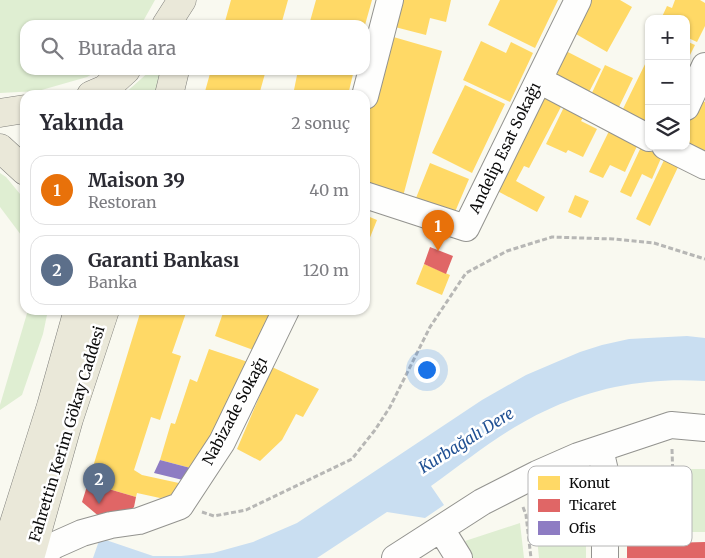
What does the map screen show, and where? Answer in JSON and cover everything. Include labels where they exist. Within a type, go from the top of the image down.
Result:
[{"type":"main road","points":[[169,20],[182,0]]},
{"type":"main road","points":[[187,20],[192,0]]},
{"type":"main road","points":[[103,90],[120,75]]},
{"type":"main road","points":[[170,90],[174,75]]},
{"type":"main road","points":[[0,113],[20,110]]},
{"type":"main road","points":[[0,148],[20,166]]},
{"type":"main road","name":"Fahrettin Kerim Gökay Caddesi","points":[[3,558],[51,406],[77,315]]},
{"type":"main road","name":"Fahrettin Kerim Gökay Caddesi","points":[[30,558],[69,419],[102,315]]},
{"type":"street","points":[[367,90],[390,0]]},
{"type":"street","name":"Andelip Esat Sokağı","points":[[370,197],[466,228],[578,0]]},
{"type":"street","points":[[687,105],[705,66]]},
{"type":"street","points":[[539,80],[645,135]]},
{"type":"street","points":[[674,150],[705,166]]},
{"type":"street","name":"Nabizade Sokağı","points":[[180,506],[222,442],[284,315]]},
{"type":"street","points":[[557,466],[578,456],[671,426],[705,428]]},
{"type":"street","points":[[600,449],[604,466]]},
{"type":"street","points":[[406,555],[482,502],[528,479]]},
{"type":"street","points":[[37,558],[55,545],[82,533],[111,525],[139,521],[180,506]]},
{"type":"street","points":[[441,529],[459,558]]},
{"type":"path","points":[[180,506],[214,516],[246,510],[352,458],[376,430],[390,407],[430,326],[466,273],[507,251],[552,238],[613,239],[654,243],[705,259]]},
{"type":"path","points":[[671,426],[672,466]]},
{"type":"path","points":[[514,486],[526,515],[528,532]]},
{"type":"green space","points":[[0,0],[155,0],[144,20],[20,20],[20,75],[90,75],[42,90],[20,90],[20,92],[0,93]]},
{"type":"green space","points":[[145,75],[166,75],[162,90],[129,90]]},
{"type":"green space","points":[[0,173],[6,177],[20,194],[20,234],[0,207]]},
{"type":"green space","points":[[27,315],[47,315],[43,334],[22,395],[0,410]]},
{"type":"green space","points":[[692,469],[705,469],[705,532],[692,532]]},
{"type":"green space","points":[[520,523],[524,558],[472,558],[465,541]]},
{"type":"green space","points":[[538,546],[586,546],[586,558],[539,558]]},
{"type":"water","name":"Kurbağalı Dere","points":[[687,336],[705,338],[705,381],[662,381],[615,387],[567,401],[537,415],[498,437],[431,486],[444,505],[425,518],[387,512],[317,558],[93,558],[100,538],[153,556],[213,553],[253,542],[297,523],[482,400],[526,375],[580,352],[602,345],[629,339]]},
{"type":"building: Konut","points":[[231,0],[288,0],[282,20],[225,20]]},
{"type":"building: Konut","points":[[316,0],[372,0],[366,20],[310,20]]},
{"type":"building: Konut","points":[[398,0],[451,0],[446,22],[430,18],[426,35],[391,26]]},
{"type":"building: Konut","points":[[500,0],[558,0],[535,48],[488,25]]},
{"type":"building: Konut","points":[[586,0],[620,0],[632,7],[607,52],[569,30]]},
{"type":"building: Konut","points":[[675,0],[700,0],[705,3],[705,26],[697,42],[690,39],[690,15],[663,15],[667,6],[672,8]]},
{"type":"building: Konut","points":[[390,36],[442,51],[402,200],[370,190],[370,109]]},
{"type":"building: Konut","points":[[481,41],[506,53],[511,42],[533,53],[510,102],[463,80]]},
{"type":"building: Konut","points":[[690,43],[695,45],[690,55]]},
{"type":"building: Konut","points":[[564,50],[601,69],[588,94],[551,75]]},
{"type":"building: Konut","points":[[645,64],[645,124],[621,113]]},
{"type":"building: Konut","points":[[605,65],[633,78],[617,111],[590,97]]},
{"type":"building: Konut","points":[[210,75],[265,75],[260,90],[205,90]]},
{"type":"building: Konut","points":[[297,75],[353,75],[349,90],[294,90]]},
{"type":"building: Konut","points":[[465,85],[505,104],[472,173],[432,153]]},
{"type":"building: Konut","points":[[542,92],[563,103],[529,168],[524,166],[516,181],[545,197],[537,212],[490,187]]},
{"type":"building: Konut","points":[[695,98],[705,102],[705,156],[690,149],[690,109]]},
{"type":"building: Konut","points":[[564,107],[584,116],[581,121],[597,129],[583,157],[568,150],[566,153],[546,144]]},
{"type":"building: Konut","points":[[610,129],[638,144],[625,172],[610,165],[603,178],[589,172]]},
{"type":"building: Konut","points":[[641,147],[662,156],[652,179],[642,174],[631,197],[620,192]]},
{"type":"building: Konut","points":[[665,158],[679,165],[650,226],[636,219]]},
{"type":"building: Konut","points":[[430,163],[469,179],[452,219],[414,203]]},
{"type":"building: Konut","points":[[575,195],[589,201],[581,218],[568,212]]},
{"type":"building: Konut","points":[[370,217],[377,220],[370,238]]},
{"type":"building: Konut","points":[[424,264],[450,275],[442,295],[416,284]]},
{"type":"building: Konut","points":[[139,315],[185,315],[172,353],[181,356],[160,420],[151,417],[134,470],[142,475],[188,485],[181,495],[160,498],[137,493],[136,497],[88,483]]},
{"type":"building: Konut","points":[[222,315],[269,315],[256,351],[215,336]]},
{"type":"building: Konut","points":[[209,349],[248,362],[198,470],[160,460],[171,423],[175,424],[190,379],[197,382]]},
{"type":"building: Konut","points":[[272,367],[319,389],[303,417],[296,414],[282,440],[260,461],[237,449]]},
{"type":"building: Ticaret","points":[[430,247],[453,256],[446,274],[424,264]]},
{"type":"building: Ticaret","points":[[88,483],[136,497],[134,507],[128,513],[101,518],[82,502]]},
{"type":"building: Ticaret","points":[[692,542],[705,542],[705,558],[627,558],[627,546],[692,546]]},
{"type":"building: Ofis","points":[[160,460],[198,470],[191,482],[154,473]]},
{"type":"place","name":"Maison 39","points":[[438,251]]},
{"type":"place","name":"Garanti Bankası","points":[[99,504]]}]
